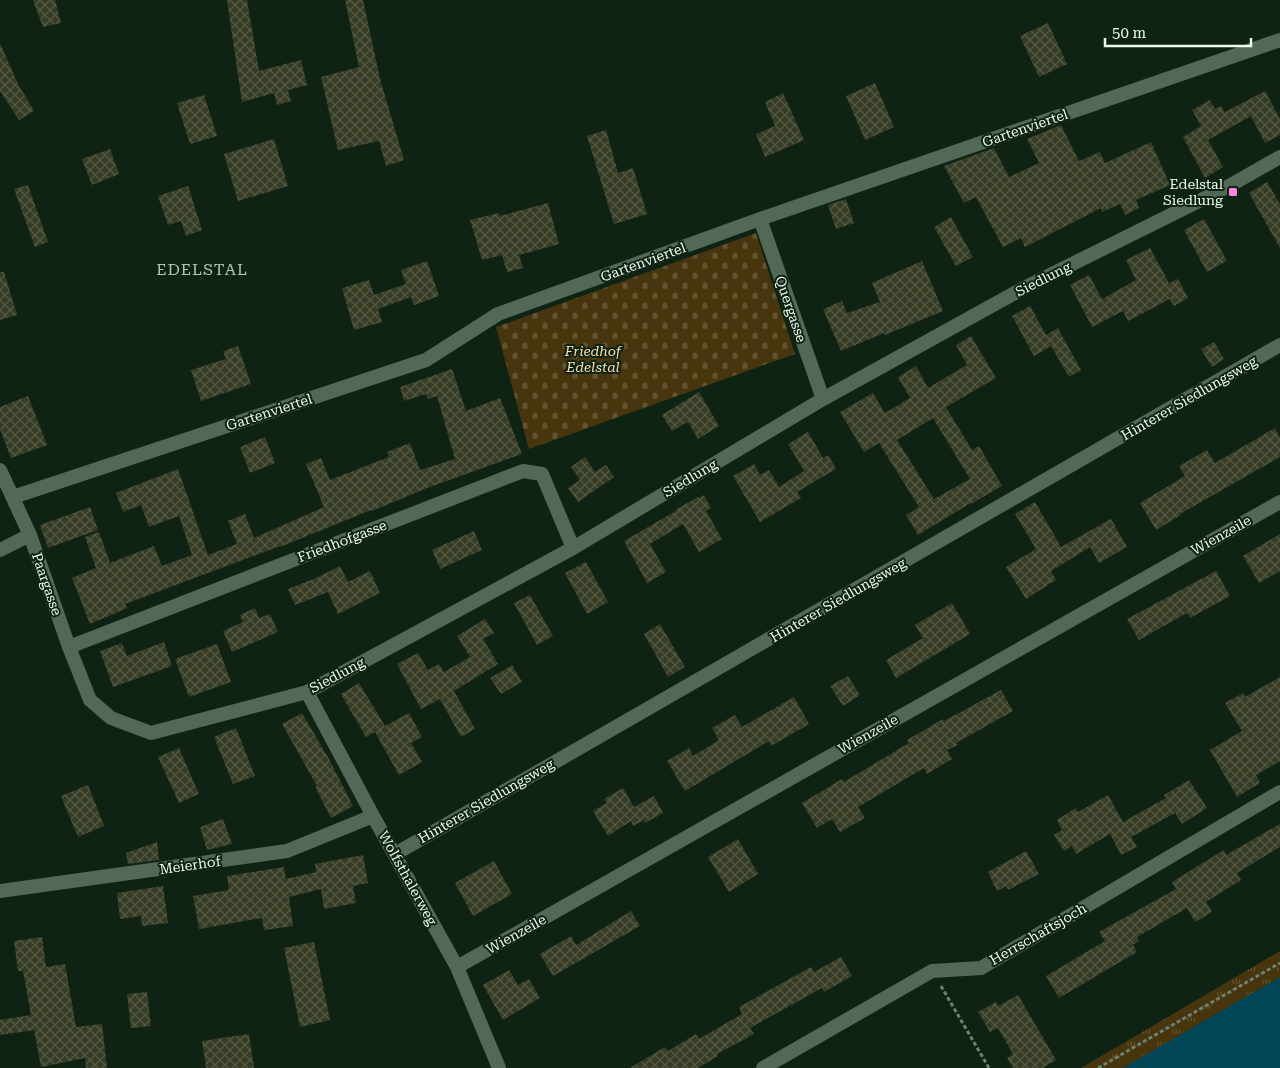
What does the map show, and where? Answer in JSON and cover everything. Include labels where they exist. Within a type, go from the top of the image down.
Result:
[{"type":"street","name":"Gartenviertel","points":[[12,497],[426,360],[498,314],[760,220],[1280,40]]},
{"type":"street","name":"Siedlung","points":[[90,700],[110,718],[151,733],[306,692],[573,548],[823,398],[1024,288],[1229,186],[1280,157]]},
{"type":"street","name":"Quergasse","points":[[760,220],[823,398]]},
{"type":"street","name":"Hinterer Siedlungsweg","points":[[395,854],[1280,346]]},
{"type":"street","name":"Paargasse","points":[[0,470],[30,535],[69,647],[90,700]]},
{"type":"street","name":"Friedhofgasse","points":[[69,647],[523,471],[542,474],[573,548]]},
{"type":"street","name":"Wienzeile","points":[[457,967],[1280,502]]},
{"type":"street","points":[[0,550],[30,535]]},
{"type":"street","name":"Wolfsthalerweg","points":[[306,692],[457,967],[499,1068]]},
{"type":"street","name":"Herrschaftsjoch","points":[[763,1068],[932,971],[981,968],[1280,792]]},
{"type":"street","name":"Meierhof","points":[[0,891],[287,851],[373,816]]},
{"type":"path","points":[[1098,1068],[1280,963]]},
{"type":"path","points":[[932,971],[989,1068]]},
{"type":"green space","name":"Friedhof Edelstal","points":[[756,233],[795,354],[529,449],[496,327]]},
{"type":"green space","points":[[1280,951],[1280,1068],[1081,1068]]},
{"type":"water","points":[[1280,977],[1280,1068],[1123,1068]]},
{"type":"building","points":[[33,0],[55,0],[61,23],[43,27]]},
{"type":"building","points":[[227,0],[247,0],[259,71],[301,60],[307,85],[288,90],[291,101],[277,105],[274,93],[242,102]]},
{"type":"building","points":[[345,0],[363,0],[380,79],[404,160],[386,166],[379,141],[338,150],[321,77],[359,67]]},
{"type":"building","points":[[1048,23],[1067,64],[1039,77],[1020,36]]},
{"type":"building","points":[[0,43],[18,84],[34,111],[19,120],[0,91]]},
{"type":"building","points":[[875,83],[894,127],[865,140],[846,96]]},
{"type":"building","points":[[1265,91],[1280,119],[1280,135],[1265,143],[1251,116],[1208,140],[1223,167],[1205,178],[1183,137],[1201,126],[1192,110],[1210,100],[1215,109],[1221,106],[1225,112]]},
{"type":"building","points":[[783,93],[804,140],[765,157],[756,134],[775,126],[765,102]]},
{"type":"building","points":[[204,95],[217,136],[190,144],[177,103]]},
{"type":"building","points":[[1061,125],[1079,161],[1100,152],[1105,163],[1151,142],[1170,185],[1136,200],[1139,208],[1125,215],[1120,204],[1102,212],[1101,208],[1025,247],[1021,238],[1003,247],[976,197],[964,203],[944,166],[994,148],[1009,177],[1039,163],[1027,139]]},
{"type":"building","points":[[606,130],[618,173],[633,168],[647,214],[614,224],[587,136]]},
{"type":"building","points":[[274,139],[288,186],[238,201],[224,154]]},
{"type":"building","points":[[110,149],[119,174],[92,185],[82,159]]},
{"type":"building","points":[[1267,182],[1280,204],[1280,248],[1249,193]]},
{"type":"building","points":[[28,185],[48,242],[35,247],[14,189]]},
{"type":"building","points":[[188,186],[202,230],[186,236],[181,221],[168,225],[158,196]]},
{"type":"building","points":[[846,199],[854,223],[836,229],[828,205]]},
{"type":"building","points":[[548,203],[559,244],[519,255],[523,268],[507,272],[502,255],[482,260],[470,220],[499,213],[500,216]]},
{"type":"building","points":[[951,217],[973,257],[956,266],[934,227]]},
{"type":"building","points":[[1204,219],[1227,261],[1207,272],[1184,230]]},
{"type":"building","points":[[1150,248],[1169,283],[1178,279],[1188,298],[1174,306],[1170,299],[1128,321],[1123,311],[1092,327],[1070,285],[1089,275],[1102,299],[1136,280],[1126,260]]},
{"type":"building","points":[[427,261],[439,296],[414,305],[411,297],[378,309],[382,322],[354,330],[342,288],[369,280],[374,295],[406,284],[401,270]]},
{"type":"building","points":[[922,261],[943,311],[841,351],[823,309],[842,301],[847,313],[880,302],[872,283]]},
{"type":"building","points":[[0,272],[4,272],[17,315],[0,320]]},
{"type":"building","points":[[1030,306],[1046,335],[1058,328],[1081,370],[1069,377],[1051,346],[1034,356],[1012,316]]},
{"type":"building","points":[[971,336],[996,378],[946,407],[972,450],[979,446],[1002,486],[918,535],[906,515],[919,507],[879,443],[864,452],[840,412],[873,393],[885,413],[910,398],[898,377],[916,366],[928,388],[967,365],[956,345]],"holes":[[[933,418],[970,479],[934,499],[897,440]]]},
{"type":"building","points":[[1214,342],[1224,359],[1212,367],[1201,349]]},
{"type":"building","points":[[238,346],[251,384],[201,401],[191,370],[226,359],[223,351]]},
{"type":"building","points":[[452,369],[466,411],[500,398],[522,454],[427,488],[280,547],[125,604],[127,608],[90,624],[72,578],[96,568],[85,537],[99,532],[110,563],[154,546],[162,566],[192,555],[179,516],[149,527],[141,505],[123,512],[116,493],[178,469],[208,555],[237,544],[228,521],[245,514],[254,538],[324,507],[306,464],[321,458],[330,480],[389,457],[387,452],[410,443],[420,470],[455,459],[437,396],[428,399],[426,394],[404,401],[400,387]]},
{"type":"building","points":[[699,392],[719,426],[698,439],[688,422],[672,431],[662,415]]},
{"type":"building","points":[[28,396],[47,445],[11,458],[0,429],[0,407]]},
{"type":"building","points":[[1275,428],[1280,438],[1280,457],[1180,514],[1156,530],[1140,503],[1185,476],[1179,466],[1207,450],[1215,463]]},
{"type":"building","points":[[808,432],[823,458],[828,455],[836,469],[797,492],[801,498],[760,522],[733,476],[754,464],[760,475],[769,470],[779,487],[804,471],[788,444]]},
{"type":"building","points":[[265,437],[275,463],[250,473],[240,447]]},
{"type":"building","points":[[585,457],[595,472],[606,465],[614,477],[578,502],[568,488],[580,480],[571,467]]},
{"type":"building","points":[[704,495],[711,508],[706,511],[722,539],[699,552],[683,524],[650,544],[666,572],[647,583],[624,541]]},
{"type":"building","points":[[1035,502],[1061,547],[1111,519],[1127,547],[1099,563],[1090,547],[1051,571],[1056,580],[1026,599],[1006,567],[1036,549],[1015,514]]},
{"type":"building","points":[[90,507],[98,530],[48,548],[40,525]]},
{"type":"building","points":[[474,531],[482,550],[440,569],[432,550]]},
{"type":"building","points":[[1280,534],[1280,571],[1259,583],[1243,556]]},
{"type":"building","points":[[586,562],[608,602],[587,614],[565,573]]},
{"type":"building","points":[[340,566],[348,582],[370,571],[380,593],[338,614],[328,592],[295,605],[288,589]]},
{"type":"building","points":[[1216,571],[1230,596],[1190,618],[1187,613],[1139,640],[1127,619]]},
{"type":"building","points":[[530,595],[553,636],[537,645],[514,603]]},
{"type":"building","points":[[952,603],[970,634],[896,678],[886,660],[923,638],[915,625]]},
{"type":"building","points":[[255,608],[259,618],[270,614],[278,632],[232,652],[223,631],[243,622],[240,615]]},
{"type":"building","points":[[485,619],[494,633],[483,639],[498,664],[454,691],[475,729],[461,737],[440,699],[421,709],[397,664],[418,653],[428,670],[439,664],[444,672],[470,657],[457,636]]},
{"type":"building","points":[[660,624],[685,667],[668,677],[644,634]]},
{"type":"building","points":[[164,642],[172,666],[113,687],[100,651],[122,643],[127,656]]},
{"type":"building","points":[[217,644],[231,682],[189,697],[175,659]]},
{"type":"building","points":[[512,665],[522,682],[501,694],[490,678]]},
{"type":"building","points":[[848,676],[860,695],[843,706],[830,686]]},
{"type":"building","points":[[1280,677],[1280,761],[1256,775],[1260,783],[1237,797],[1210,750],[1242,731],[1225,703],[1243,693],[1245,697]]},
{"type":"building","points":[[359,683],[385,726],[409,713],[422,737],[411,743],[422,762],[399,775],[375,732],[366,737],[341,694]]},
{"type":"building","points":[[1001,690],[1013,711],[947,750],[952,759],[927,774],[924,768],[858,807],[865,818],[840,832],[832,819],[817,828],[802,803],[842,779],[844,782],[909,743],[907,740],[943,719],[944,721]]},
{"type":"building","points":[[794,697],[809,724],[771,746],[769,741],[685,791],[667,761],[689,748],[693,756],[719,740],[712,728],[735,715],[742,727]]},
{"type":"building","points":[[302,713],[329,759],[353,806],[331,818],[315,787],[317,786],[282,724]]},
{"type":"building","points":[[236,728],[255,776],[233,784],[214,737]]},
{"type":"building","points":[[179,748],[199,794],[179,803],[158,757]]},
{"type":"building","points":[[1189,780],[1207,808],[1182,824],[1175,813],[1131,837],[1137,847],[1121,855],[1110,834],[1076,854],[1072,846],[1064,851],[1054,835],[1062,830],[1057,820],[1076,808],[1078,812],[1108,795],[1123,822],[1166,798],[1164,795]]},
{"type":"building","points":[[88,785],[104,826],[78,837],[61,796]]},
{"type":"building","points":[[623,788],[634,807],[654,796],[663,813],[645,823],[644,820],[633,826],[631,821],[608,836],[593,811],[607,803],[604,799]]},
{"type":"building","points":[[223,819],[232,844],[207,850],[200,827]]},
{"type":"building","points":[[1280,824],[1280,847],[1237,873],[1241,880],[1206,902],[1212,912],[1195,922],[1187,908],[1137,937],[1139,941],[1133,945],[1137,952],[1059,998],[1046,976],[1105,941],[1099,932],[1176,889],[1172,882],[1224,850],[1226,855]]},
{"type":"building","points":[[738,839],[758,874],[729,892],[708,857]]},
{"type":"building","points":[[157,842],[159,860],[128,864],[126,853]]},
{"type":"building","points":[[1026,851],[1039,874],[1008,890],[1006,886],[997,891],[988,872]]},
{"type":"building","points":[[363,855],[368,883],[353,886],[356,903],[324,909],[321,889],[289,897],[293,926],[264,930],[262,918],[199,929],[193,896],[229,890],[227,876],[284,867],[286,879],[316,872],[315,864]]},
{"type":"building","points":[[494,861],[512,894],[473,916],[455,883]]},
{"type":"building","points":[[163,886],[168,923],[142,926],[141,916],[120,919],[117,893]]},
{"type":"building","points":[[631,911],[640,926],[553,976],[540,954],[571,936],[576,945]]},
{"type":"building","points":[[42,937],[46,967],[65,964],[76,1027],[102,1024],[107,1068],[86,1068],[85,1058],[41,1067],[34,1030],[0,1035],[0,1020],[31,1015],[23,971],[18,971],[14,941]]},
{"type":"building","points":[[314,942],[330,1020],[300,1027],[284,948]]},
{"type":"building","points":[[841,957],[852,976],[824,992],[822,988],[750,1028],[754,1034],[717,1054],[718,1056],[698,1068],[630,1068],[665,1047],[668,1051],[696,1034],[699,1039],[742,1014],[739,1007],[811,967],[814,972]]},
{"type":"building","points":[[509,970],[518,985],[529,979],[540,998],[503,1020],[483,985]]},
{"type":"building","points":[[147,992],[151,1026],[131,1028],[127,994]]},
{"type":"building","points":[[1018,995],[1056,1060],[1043,1068],[1013,1068],[1007,1058],[1013,1054],[998,1028],[990,1032],[978,1012],[996,1002],[998,1006]]},
{"type":"building","points":[[249,1034],[254,1068],[206,1068],[202,1041]]},
{"type":"place","name":"Edelstal Siedlung","points":[[1233,192]]},
{"type":"district","name":"EDELSTAL","points":[[202,269]]}]
